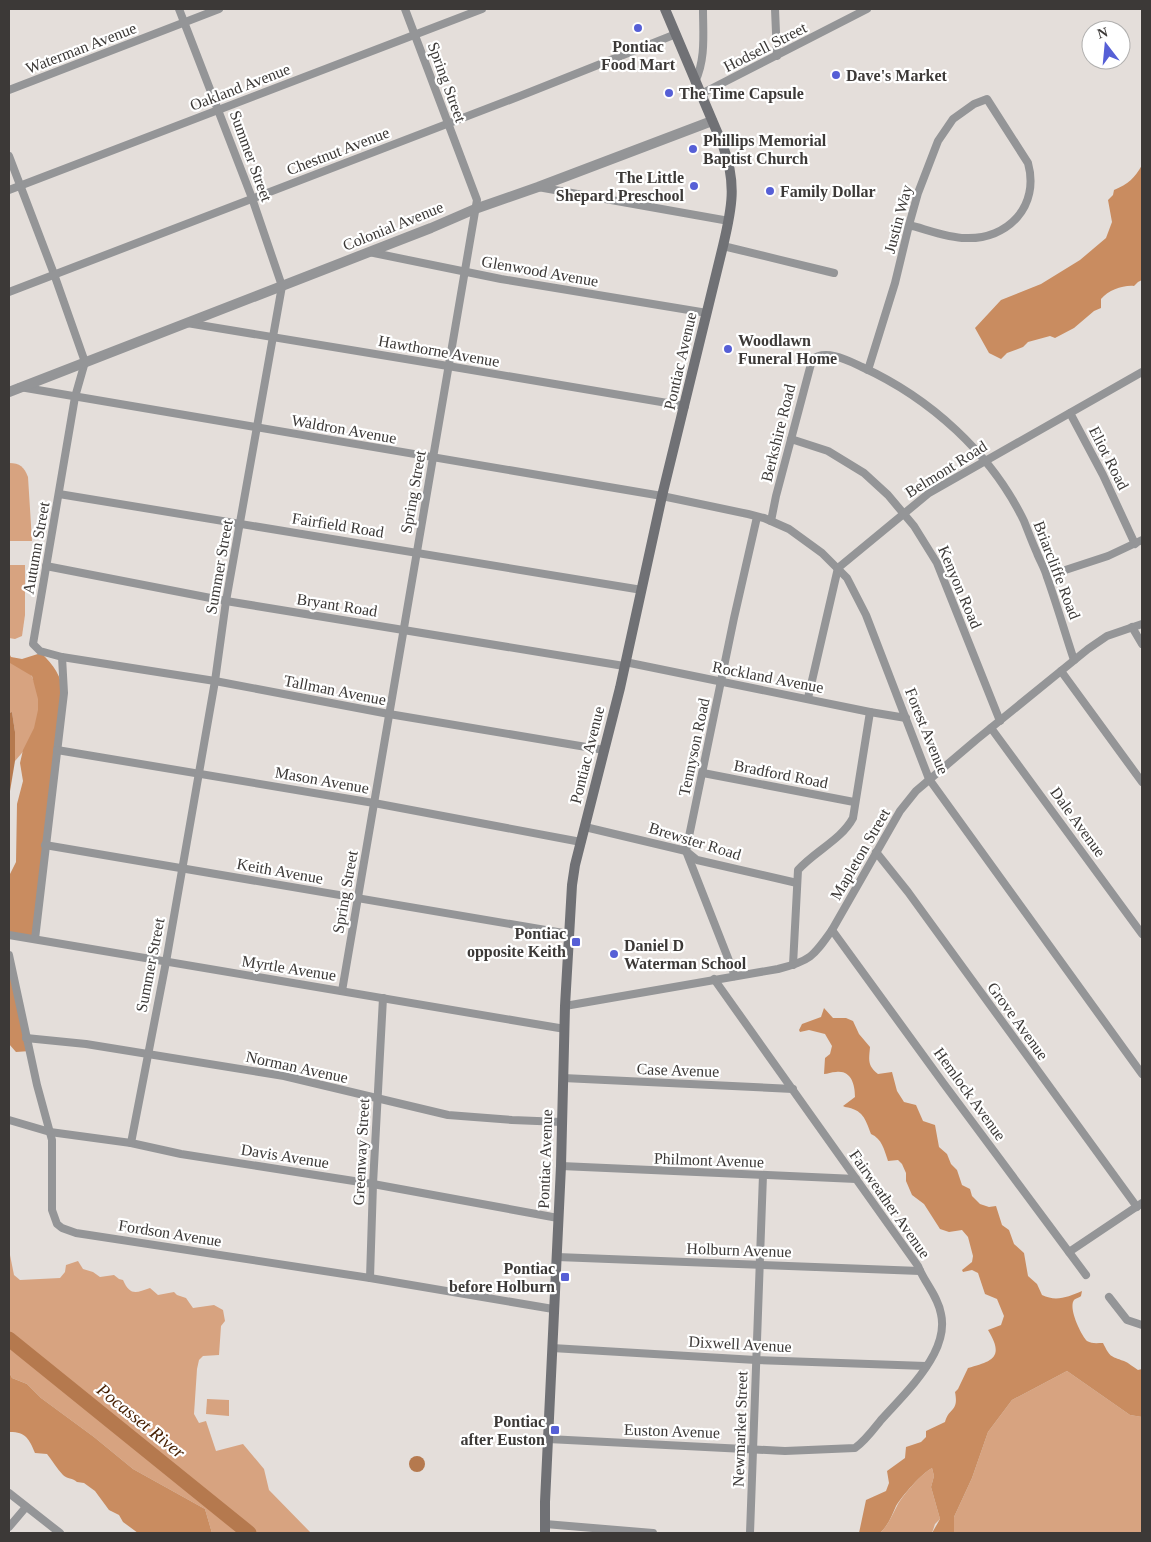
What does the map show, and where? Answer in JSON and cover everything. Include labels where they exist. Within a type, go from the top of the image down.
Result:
[{"type":"main road","name":"Pontiac Avenue","points":[[545,1529],[553,1309],[561,1166],[564,1029],[572,885],[625,664],[662,496],[729,221],[733,190],[730,166],[665,9]]},
{"type":"street","name":"Summer Street","points":[[131,1143],[166,962],[215,681],[226,601],[282,286],[252,198],[179,9]]},
{"type":"street","name":"Waterman Avenue","points":[[9,90],[220,9]]},
{"type":"street","name":"Spring Street","points":[[342,991],[477,200],[405,9]]},
{"type":"street","name":"Oakland Avenue","points":[[9,190],[482,9]]},
{"type":"street","points":[[695,82],[701,70],[703,58],[703,9]]},
{"type":"street","points":[[775,9],[777,56]]},
{"type":"street","name":"Hodsell Street","points":[[700,94],[868,9]]},
{"type":"street","name":"Chestnut Avenue","points":[[9,292],[676,34]]},
{"type":"street","name":"Justin Way","points":[[868,370],[895,283],[909,225],[927,168],[938,141],[945,128],[953,119],[974,104],[987,99],[1028,163],[1031,173],[1031,184],[1030,195],[1025,206],[1014,221],[997,233],[982,238],[963,238],[909,225]]},
{"type":"street","name":"Colonial Avenue","points":[[9,392],[475,209],[712,121]]},
{"type":"street","points":[[9,156],[85,362]]},
{"type":"street","points":[[538,187],[729,221]]},
{"type":"street","points":[[723,246],[834,273]]},
{"type":"street","name":"Glenwood Avenue","points":[[369,252],[464,271],[707,313]]},
{"type":"street","name":"Hawthorne Avenue","points":[[187,323],[685,406]]},
{"type":"street","name":"Briarcliffe Road","points":[[819,356],[836,357],[868,370],[902,388],[922,401],[985,460],[1023,520],[1047,576],[1074,660]]},
{"type":"street","name":"Berkshire Road","points":[[771,521],[810,366],[812,360],[819,356]]},
{"type":"street","name":"Autumn Street","points":[[62,657],[40,651],[33,644],[75,397],[85,362]]},
{"type":"street","name":"Belmont Road","points":[[838,568],[904,512],[936,488],[1142,372]]},
{"type":"street","name":"Waldron Avenue","points":[[20,387],[662,496]]},
{"type":"street","name":"Eliot Road","points":[[1070,413],[1139,542]]},
{"type":"street","name":"Kenyon Road","points":[[791,439],[828,451],[864,473],[904,512],[933,554],[1000,721]]},
{"type":"street","name":"Fairfield Road","points":[[59,494],[642,590]]},
{"type":"street","name":"Forest Avenue","points":[[662,496],[771,521],[789,529],[810,543],[847,578],[866,615],[929,779],[1142,1074]]},
{"type":"street","name":"Tennyson Road","points":[[686,851],[757,517]]},
{"type":"street","points":[[1047,576],[1108,556],[1139,542]]},
{"type":"street","name":"Bryant Road","points":[[46,566],[226,601],[625,664]]},
{"type":"street","points":[[808,698],[838,568]]},
{"type":"street","name":"Mapleton Street","points":[[565,1006],[804,962],[832,930],[900,811],[916,791],[1074,660],[1107,636],[1142,624]]},
{"type":"street","points":[[1132,627],[1142,644]]},
{"type":"street","points":[[35,939],[64,692],[62,657]]},
{"type":"street","name":"Tallman Avenue","points":[[62,657],[215,681],[389,714],[604,750]]},
{"type":"street","name":"Rockland Avenue","points":[[625,664],[906,718]]},
{"type":"street","points":[[1061,671],[1142,782]]},
{"type":"street","points":[[793,965],[798,870],[848,826],[853,818],[854,802],[870,712]]},
{"type":"street","name":"Dale Avenue","points":[[991,728],[1142,934]]},
{"type":"street","name":"Mason Avenue","points":[[57,750],[374,803],[581,842]]},
{"type":"street","name":"Bradford Road","points":[[703,773],[854,802]]},
{"type":"street","name":"Brewster Road","points":[[585,827],[686,851],[697,860],[796,883]]},
{"type":"street","name":"Keith Avenue","points":[[45,846],[569,934]]},
{"type":"street","points":[[686,851],[735,976]]},
{"type":"street","name":"Grove Avenue","points":[[876,852],[908,892],[1139,1205]]},
{"type":"street","name":"Hemlock Avenue","points":[[832,930],[1086,1275]]},
{"type":"street","name":"Myrtle Avenue","points":[[9,935],[564,1029]]},
{"type":"street","name":"Fordson Avenue","points":[[9,955],[26,1038],[52,1140],[52,1210],[57,1224],[62,1228],[76,1232],[553,1309]]},
{"type":"street","name":"Fairweather Avenue","points":[[714,979],[918,1266],[938,1303],[943,1326],[934,1354],[904,1395],[855,1448]]},
{"type":"street","name":"Greenway Street","points":[[370,1278],[383,998]]},
{"type":"street","name":"Norman Avenue","points":[[26,1038],[86,1044],[284,1076],[448,1115],[562,1122]]},
{"type":"street","name":"Case Avenue","points":[[563,1078],[792,1089]]},
{"type":"street","name":"Davis Avenue","points":[[9,1120],[50,1132],[131,1143],[181,1154],[373,1184],[558,1218]]},
{"type":"street","name":"Philmont Avenue","points":[[561,1166],[856,1179]]},
{"type":"street","name":"Newmarket Street","points":[[750,1533],[763,1175]]},
{"type":"street","points":[[1069,1252],[1139,1205]]},
{"type":"street","name":"Holburn Avenue","points":[[557,1257],[920,1271]]},
{"type":"street","points":[[1109,1297],[1128,1320],[1142,1325]]},
{"type":"street","name":"Dixwell Avenue","points":[[552,1348],[756,1360],[926,1366]]},
{"type":"street","name":"Euston Avenue","points":[[548,1439],[785,1451],[855,1448]]},
{"type":"street","points":[[9,1493],[60,1533]]},
{"type":"street","points":[[9,1527],[26,1506]]},
{"type":"street","points":[[545,1529],[653,1533]]},
{"type":"shaded area","points":[[1142,165],[1142,280],[1134,286],[1121,287],[1108,293],[1101,299],[1101,308],[1094,311],[1074,328],[1055,338],[1050,336],[1028,342],[1023,347],[1007,353],[1001,359],[989,353],[975,328],[1001,300],[1041,284],[1080,260],[1106,238],[1112,222],[1108,200],[1113,195],[1114,190],[1137,174]]},
{"type":"shaded area","points":[[9,463],[21,466],[28,477],[32,541],[9,541]]},
{"type":"shaded area","points":[[9,565],[25,565],[25,615],[22,636],[15,639],[9,638]]},
{"type":"shaded area","points":[[9,653],[11,657],[22,659],[41,653],[56,671],[64,694],[34,937],[9,934],[9,876],[16,862],[17,804],[23,781],[20,763],[23,750],[34,728],[38,710],[38,699],[32,676],[10,663]]},
{"type":"shaded area","points":[[9,657],[29,670],[42,700],[34,739],[15,761],[15,732],[12,712],[9,713]]},
{"type":"shaded area","points":[[12,712],[15,732],[15,761],[9,797],[9,713]]},
{"type":"shaded area","points":[[9,952],[30,1051],[16,1052],[9,1044]]},
{"type":"shaded area","points":[[824,1008],[833,1018],[846,1018],[853,1021],[859,1034],[870,1047],[869,1059],[872,1068],[878,1074],[892,1072],[897,1091],[904,1102],[916,1105],[923,1121],[935,1125],[939,1147],[947,1154],[951,1164],[957,1170],[962,1185],[970,1189],[972,1196],[980,1204],[989,1207],[996,1206],[1002,1225],[1009,1230],[1014,1244],[1024,1253],[1028,1276],[1037,1284],[1042,1295],[1052,1298],[1067,1297],[1082,1291],[1081,1296],[1074,1300],[1073,1309],[1084,1338],[1091,1343],[1103,1343],[1111,1355],[1138,1370],[1142,1369],[1142,1417],[1130,1415],[1067,1371],[1012,1400],[988,1432],[972,1478],[954,1517],[954,1533],[932,1533],[940,1519],[931,1487],[934,1476],[932,1468],[903,1497],[880,1533],[859,1533],[866,1500],[886,1491],[889,1483],[887,1471],[905,1458],[906,1447],[921,1442],[926,1437],[926,1431],[945,1422],[955,1406],[955,1392],[968,1368],[984,1363],[993,1357],[995,1347],[988,1330],[1001,1325],[1004,1316],[997,1299],[985,1294],[978,1273],[972,1270],[963,1272],[962,1270],[972,1262],[973,1256],[968,1237],[962,1230],[949,1232],[940,1229],[924,1204],[912,1195],[902,1164],[898,1160],[888,1161],[882,1145],[871,1134],[867,1123],[860,1113],[843,1106],[855,1097],[853,1083],[849,1076],[841,1072],[824,1074],[825,1058],[830,1054],[832,1046],[825,1034],[809,1030],[800,1032],[799,1030],[802,1024],[821,1017]]},
{"type":"shaded area","points":[[9,1250],[14,1275],[20,1280],[60,1278],[65,1272],[66,1265],[78,1261],[83,1269],[93,1272],[100,1277],[114,1275],[123,1280],[131,1291],[137,1292],[150,1288],[158,1295],[174,1292],[186,1298],[193,1308],[214,1305],[223,1310],[225,1321],[221,1326],[219,1355],[203,1356],[199,1360],[194,1414],[199,1423],[206,1421],[216,1451],[243,1444],[264,1469],[269,1490],[311,1533],[212,1533],[205,1509],[133,1469],[94,1437],[41,1398],[27,1384],[12,1378],[9,1372]]},
{"type":"shaded area","points":[[1067,1371],[1130,1415],[1142,1417],[1142,1533],[954,1533],[954,1517],[972,1478],[988,1432],[1012,1400]]},
{"type":"shaded area","points":[[9,1372],[12,1378],[27,1384],[41,1398],[94,1437],[133,1469],[205,1509],[212,1533],[138,1533],[123,1522],[119,1515],[109,1510],[95,1491],[84,1483],[65,1476],[47,1454],[35,1453],[26,1437],[20,1433],[10,1432]]},
{"type":"shaded area","points":[[207,1399],[229,1400],[229,1416],[206,1414]]},
{"type":"shaded area","points":[[417,1456],[425,1464],[417,1472],[409,1464]]},
{"type":"shaded area","points":[[932,1468],[934,1476],[931,1487],[940,1519],[935,1524],[932,1533],[880,1533],[908,1491]]},
{"type":"waterway","name":"Pocasset River","points":[[9,1339],[249,1533]]},
{"type":"place","name":"Pontiac Food Mart","points":[[638,28]]},
{"type":"place","name":"Dave's Market","points":[[836,75]]},
{"type":"place","name":"The Time Capsule","points":[[669,93]]},
{"type":"place","name":"Phillips Memorial Baptist Church","points":[[693,149]]},
{"type":"place","name":"The Little Shepard Preschool","points":[[694,186]]},
{"type":"place","name":"Family Dollar","points":[[770,191]]},
{"type":"place","name":"Woodlawn Funeral Home","points":[[728,349]]},
{"type":"place","name":"Pontiac opposite Keith","points":[[576,942]]},
{"type":"place","name":"Daniel D Waterman School","points":[[614,954]]},
{"type":"place","name":"Pontiac before Holburn","points":[[565,1277]]},
{"type":"place","name":"Pontiac after Euston","points":[[555,1430]]}]
